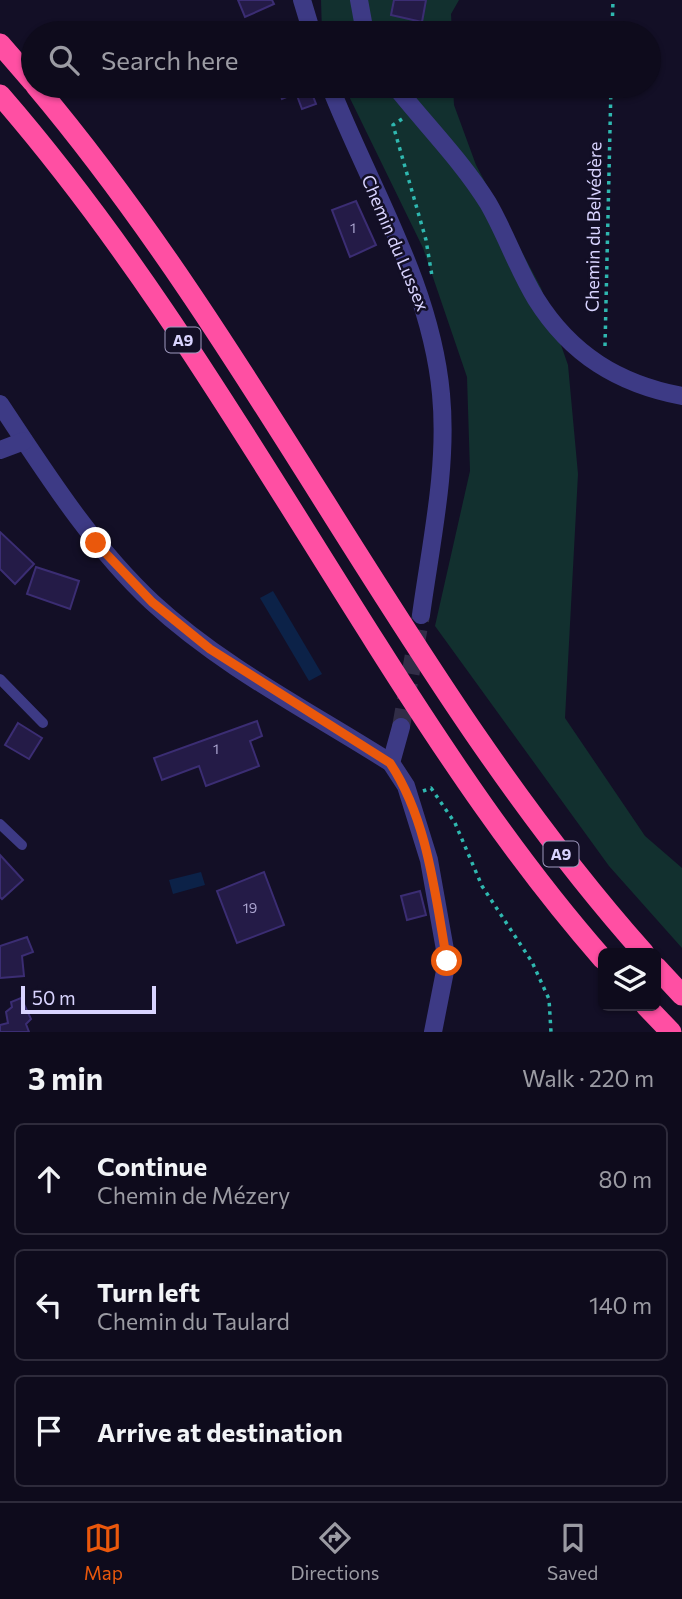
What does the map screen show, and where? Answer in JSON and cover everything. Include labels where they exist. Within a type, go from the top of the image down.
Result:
[{"type":"highway","name":"A9","points":[[0,44],[21,68]]},
{"type":"highway","name":"A9","points":[[0,95],[132,264],[215,388],[465,779],[517,852],[598,953]]},
{"type":"highway","name":"A9","points":[[46,98],[99,163],[188,287],[500,770],[581,879],[640,948]]},
{"type":"highway","points":[[661,972],[682,995]]},
{"type":"highway","points":[[651,1011],[671,1032]]},
{"type":"street","points":[[302,0],[308,21]]},
{"type":"street","points":[[359,0],[363,21]]},
{"type":"street","name":"Chemin du Lussex","points":[[335,98],[412,276],[433,342],[441,393],[443,437],[421,615]]},
{"type":"street","points":[[404,98],[486,201],[536,298],[576,347],[604,369],[629,383],[682,396]]},
{"type":"street","points":[[0,404],[96,543],[152,602],[210,649],[390,763],[406,786],[429,860],[447,961],[433,1032]]},
{"type":"street","points":[[0,450],[24,441]]},
{"type":"street","points":[[390,763],[401,727]]},
{"type":"lane","points":[[0,679],[43,723]]},
{"type":"lane","points":[[0,824],[22,845]]},
{"type":"path","points":[[612,21],[613,0]]},
{"type":"path","name":"Chemin du Belvédère","points":[[604,369],[611,98]]},
{"type":"path","points":[[393,125],[426,240],[431,280]]},
{"type":"path","points":[[431,788],[455,822],[482,886],[533,962],[549,999],[551,1032]]},
{"type":"green space","points":[[321,0],[459,0],[451,14],[451,21],[322,21]]},
{"type":"green space","points":[[350,98],[454,98],[476,165],[541,288],[568,365],[578,474],[565,718],[645,836],[682,868],[682,948],[609,866],[435,626],[470,471],[467,377],[423,248]]},
{"type":"water","points":[[273,591],[322,674],[309,681],[260,598]]},
{"type":"water","points":[[201,872],[205,885],[173,894],[169,880]]},
{"type":"building","points":[[238,0],[272,0],[274,4],[245,17]]},
{"type":"building","points":[[394,0],[426,0],[422,21],[391,15]]},
{"type":"building","points":[[298,98],[314,98],[316,104],[302,109]]},
{"type":"building","points":[[356,201],[376,245],[350,257],[332,210]]},
{"type":"building","points":[[0,532],[34,564],[15,584],[0,569]]},
{"type":"building","points":[[36,567],[79,581],[70,609],[27,594]]},
{"type":"building","points":[[257,721],[262,736],[250,741],[259,766],[206,786],[199,766],[162,780],[154,758]]},
{"type":"building","points":[[18,723],[42,738],[29,759],[5,745]]},
{"type":"building","points":[[0,855],[23,880],[2,899],[0,897]]},
{"type":"building","points":[[264,872],[284,925],[237,943],[217,891]]},
{"type":"building","points":[[420,891],[426,915],[407,920],[401,896]]},
{"type":"building","points":[[27,937],[33,952],[22,956],[24,976],[0,978],[0,946]]},
{"type":"building","points":[[21,998],[31,1019],[26,1024],[29,1032],[0,1032],[0,1025],[8,1023],[6,1012],[12,1007],[11,1002]]},
{"type":"tunnel","points":[[401,727],[421,615]]},
{"type":"route","points":[[96,543],[152,602],[210,649],[390,763],[406,786],[429,860],[447,961]]}]
